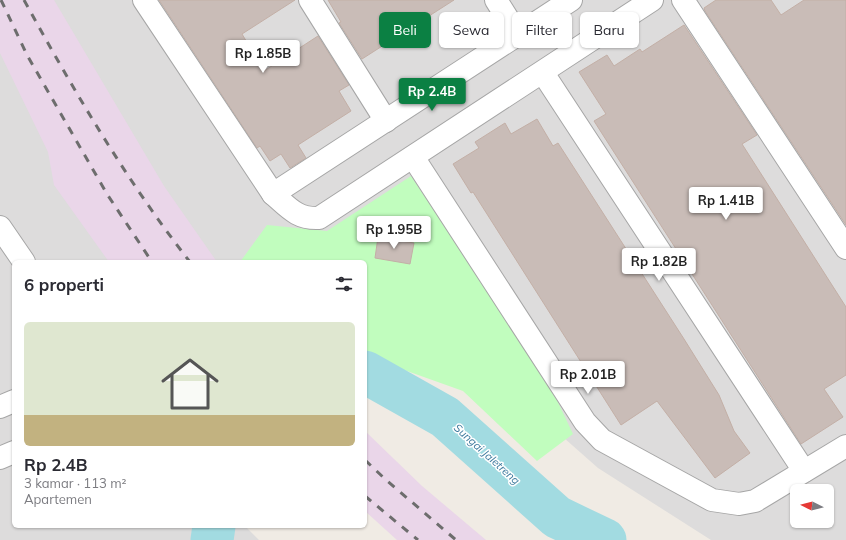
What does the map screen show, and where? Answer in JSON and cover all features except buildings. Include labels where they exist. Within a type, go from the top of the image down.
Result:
[{"type":"street","points":[[144,0],[273,194],[298,215],[308,218],[319,218],[543,73],[652,0]]},
{"type":"street","points":[[310,0],[386,121]]},
{"type":"street","points":[[496,0],[512,25]]},
{"type":"street","points":[[553,12],[571,0]]},
{"type":"street","points":[[683,0],[846,248]]},
{"type":"street","points":[[273,194],[512,39]]},
{"type":"street","points":[[543,73],[804,471]]},
{"type":"street","points":[[413,157],[585,422],[602,440],[712,500],[739,504],[755,501],[846,446]]},
{"type":"street","points":[[0,227],[23,260]]},
{"type":"street","points":[[0,407],[12,402]]},
{"type":"street","points":[[0,458],[12,453]]},
{"type":"shaded area","points":[[0,0],[846,0],[846,540],[711,540],[598,468],[367,264],[367,260],[12,260],[12,528],[247,528],[259,540],[0,540]]},
{"type":"shaded area","points":[[0,0],[54,0],[164,186],[216,260],[108,260],[54,185],[48,152],[0,53]]},
{"type":"shaded area","points":[[367,433],[422,486],[486,540],[397,540],[367,513]]},
{"type":"green space","points":[[411,176],[548,381],[573,434],[537,461],[463,391],[367,357],[367,260],[241,260],[267,225],[327,231]]},
{"type":"waterway","name":"Sungai Jaletreng","points":[[367,373],[445,417],[557,517],[605,540]]},
{"type":"waterway","name":"Sungai Jaletreng","points":[[212,540],[214,528]]},
{"type":"railway","points":[[1,0],[27,55],[107,194],[151,260]]},
{"type":"railway","points":[[24,0],[62,68],[102,134],[144,199],[189,260]]},
{"type":"railway","points":[[367,462],[456,540]]},
{"type":"railway","points":[[367,498],[418,540]]}]
